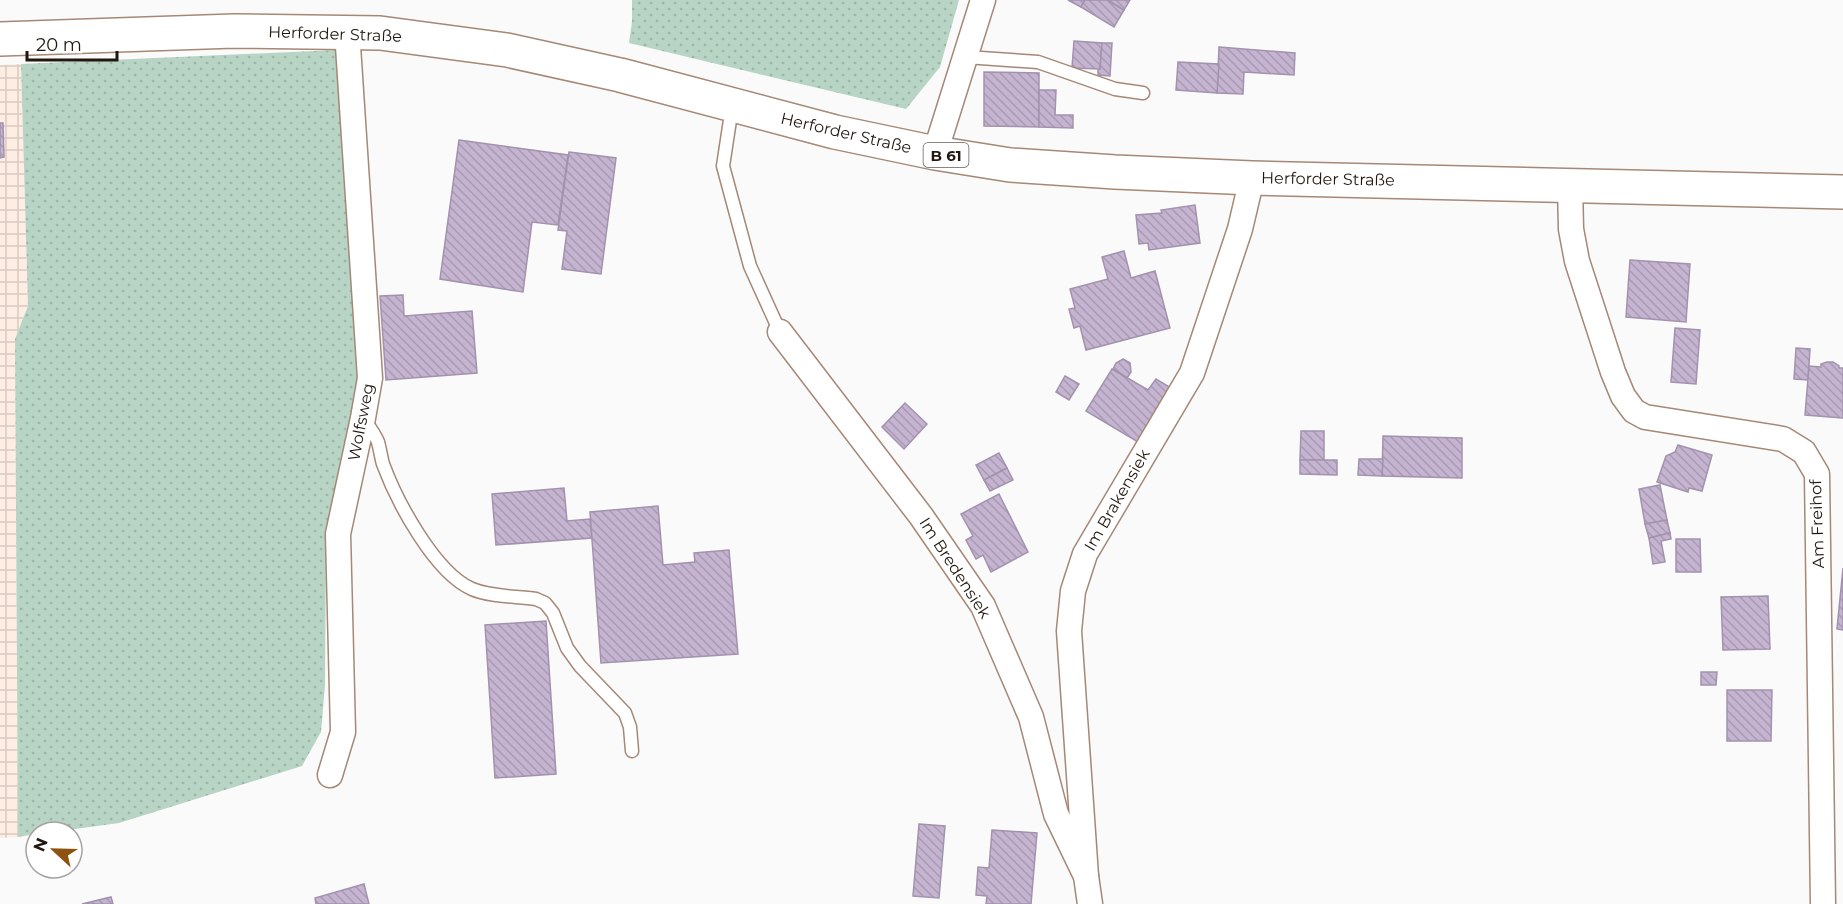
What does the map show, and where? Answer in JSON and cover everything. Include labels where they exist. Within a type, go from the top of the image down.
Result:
[{"type":"main road","name":"Herforder Straße","points":[[0,39],[234,31],[380,33],[507,50],[620,75],[835,132],[935,153],[1010,165],[1252,178],[1843,192]]},
{"type":"street","points":[[935,153],[983,0]]},
{"type":"street","name":"Wolfsweg","points":[[330,775],[343,732],[338,534],[370,378],[347,31]]},
{"type":"street","name":"Im Brakensiek","points":[[1086,876],[1069,631],[1073,591],[1085,554],[1192,373],[1240,229],[1252,178]]},
{"type":"street","name":"Am Freihof","points":[[1570,187],[1571,229],[1577,261],[1613,372],[1623,396],[1634,411],[1645,417],[1783,439],[1804,452],[1817,474],[1823,904]]},
{"type":"street","name":"Im Bredensiek","points":[[780,332],[921,516],[983,606],[1030,717],[1056,814],[1086,876],[1090,904]]},
{"type":"lane","points":[[966,57],[1038,62],[1115,89],[1143,93]]},
{"type":"lane","points":[[732,105],[723,166],[750,266],[780,332]]},
{"type":"lane","points":[[363,418],[377,439],[383,464],[404,507],[416,530],[435,557],[463,585],[475,590],[536,598],[545,603],[553,613],[567,648],[580,666],[625,713],[630,727],[632,751]]},
{"type":"shaded area","points":[[21,64],[28,306],[15,339],[18,837],[0,838],[0,65]]},
{"type":"green space","points":[[632,0],[959,0],[940,67],[906,109],[629,43]]},
{"type":"green space","points":[[337,50],[360,377],[326,535],[325,685],[321,732],[302,766],[119,823],[84,828],[84,820],[24,820],[24,836],[18,837],[15,339],[28,306],[21,64]]},
{"type":"building","points":[[1068,0],[1085,0],[1081,7]]},
{"type":"building","points":[[1085,0],[1108,0],[1124,10],[1114,27],[1081,7]]},
{"type":"building","points":[[1108,0],[1130,0],[1124,10]]},
{"type":"building","points":[[1074,41],[1102,43],[1100,69],[1072,68]]},
{"type":"building","points":[[1102,43],[1112,43],[1110,76],[1098,75]]},
{"type":"building","points":[[1219,47],[1295,53],[1294,75],[1244,72],[1243,94],[1217,93]]},
{"type":"building","points":[[1178,62],[1219,64],[1217,93],[1176,90]]},
{"type":"building","points":[[984,72],[1039,73],[1039,127],[984,126]]},
{"type":"building","points":[[1039,90],[1056,90],[1055,115],[1073,115],[1073,128],[1039,127]]},
{"type":"building","points":[[0,123],[3,123],[4,157],[0,158]]},
{"type":"building","points":[[459,140],[568,155],[558,225],[532,222],[523,292],[440,279]]},
{"type":"building","points":[[569,152],[616,158],[601,274],[562,269],[567,231],[558,230]]},
{"type":"building","points":[[1195,205],[1200,243],[1149,250],[1148,243],[1139,244],[1136,215],[1162,213],[1161,210]]},
{"type":"building","points":[[1124,251],[1131,278],[1155,271],[1170,328],[1086,350],[1080,326],[1074,328],[1069,309],[1075,308],[1070,289],[1108,279],[1102,257]]},
{"type":"building","points":[[1630,260],[1690,264],[1686,322],[1626,317]]},
{"type":"building","points":[[403,295],[404,316],[472,311],[477,373],[386,380],[380,296]]},
{"type":"building","points":[[1675,328],[1700,330],[1696,384],[1671,382]]},
{"type":"building","points":[[1796,348],[1810,349],[1808,380],[1794,379]]},
{"type":"building","points":[[1123,359],[1130,363],[1131,372],[1127,378],[1113,369],[1116,363]]},
{"type":"building","points":[[1833,362],[1839,368],[1843,368],[1843,418],[1805,415],[1809,366],[1821,367],[1821,364]]},
{"type":"building","points":[[1112,369],[1148,390],[1156,379],[1171,388],[1138,442],[1086,411]]},
{"type":"building","points":[[1065,376],[1079,384],[1069,400],[1056,392]]},
{"type":"building","points":[[905,403],[927,424],[904,449],[882,427]]},
{"type":"building","points":[[1301,431],[1324,431],[1324,460],[1300,460]]},
{"type":"building","points":[[1383,436],[1462,438],[1462,478],[1382,476]]},
{"type":"building","points":[[1678,445],[1712,455],[1702,491],[1689,488],[1688,492],[1657,482],[1666,456],[1675,452]]},
{"type":"building","points":[[999,453],[1007,468],[984,480],[976,465]]},
{"type":"building","points":[[1359,459],[1383,459],[1382,476],[1358,475]]},
{"type":"building","points":[[1300,460],[1337,460],[1337,475],[1300,474]]},
{"type":"building","points":[[1007,468],[1013,480],[990,491],[984,480]]},
{"type":"building","points":[[1660,485],[1667,520],[1645,524],[1639,489]]},
{"type":"building","points":[[564,488],[567,521],[590,519],[592,538],[496,545],[492,494]]},
{"type":"building","points":[[999,494],[1028,552],[991,572],[983,555],[976,559],[966,540],[973,536],[961,514]]},
{"type":"building","points":[[658,506],[663,565],[695,562],[694,553],[729,550],[738,654],[601,663],[590,512]]},
{"type":"building","points":[[1667,520],[1670,533],[1649,538],[1645,524]]},
{"type":"building","points":[[1670,533],[1671,539],[1661,541],[1665,562],[1653,564],[1649,538]]},
{"type":"building","points":[[1676,539],[1700,539],[1701,572],[1676,572]]},
{"type":"building","points":[[1843,568],[1843,630],[1837,629]]},
{"type":"building","points":[[1768,596],[1770,649],[1723,650],[1721,597]]},
{"type":"building","points":[[546,621],[556,774],[495,778],[485,625]]},
{"type":"building","points":[[1701,672],[1717,672],[1716,685],[1701,685]]},
{"type":"building","points":[[1727,690],[1772,690],[1771,741],[1727,741]]},
{"type":"building","points":[[919,824],[945,826],[939,898],[913,896]]},
{"type":"building","points":[[992,830],[1037,833],[1031,904],[986,904],[987,896],[976,895],[978,867],[989,868]]},
{"type":"building","points":[[364,884],[369,904],[316,904],[315,898]]},
{"type":"building","points":[[111,897],[113,904],[82,904]]}]
